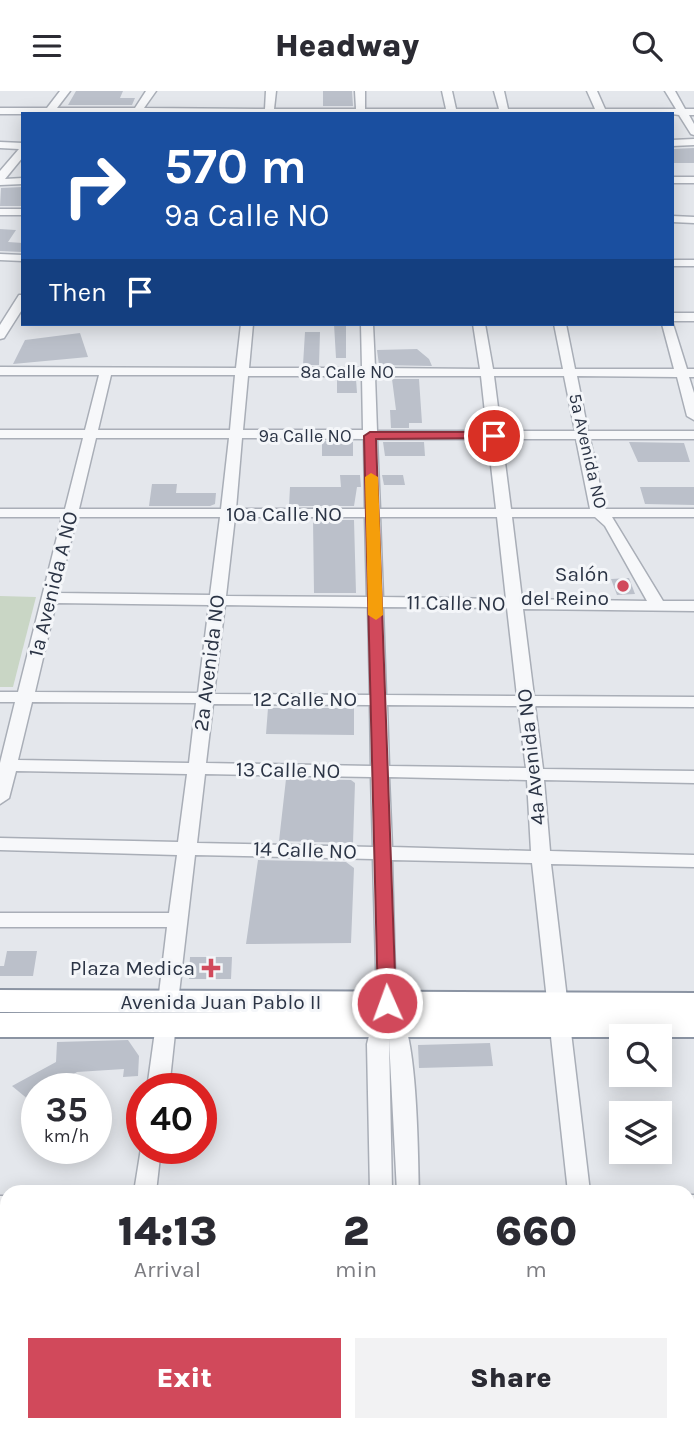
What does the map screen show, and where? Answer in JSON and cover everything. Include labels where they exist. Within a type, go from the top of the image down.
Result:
[{"type":"highway","name":"Avenida Juan Pablo II","points":[[0,1002],[167,1013],[388,1018],[560,1014],[694,1004]]},
{"type":"highway","name":"Avenida Juan Pablo II","points":[[0,1025],[167,1013]]},
{"type":"highway","name":"Avenida Juan Pablo II","points":[[560,1014],[694,1025]]},
{"type":"street","points":[[0,111],[49,112],[65,91]]},
{"type":"street","points":[[138,112],[151,91]]},
{"type":"street","points":[[269,112],[271,91]]},
{"type":"street","points":[[360,91],[360,112]]},
{"type":"street","points":[[447,91],[451,112]]},
{"type":"street","points":[[499,91],[505,112]]},
{"type":"street","points":[[592,91],[602,112]]},
{"type":"street","points":[[670,91],[694,132]]},
{"type":"street","points":[[674,113],[694,113]]},
{"type":"street","points":[[674,143],[694,142]]},
{"type":"street","points":[[0,145],[21,148]]},
{"type":"street","points":[[0,180],[21,151]]},
{"type":"street","points":[[0,180],[21,181]]},
{"type":"street","points":[[674,180],[694,180]]},
{"type":"street","points":[[0,212],[21,212]]},
{"type":"street","points":[[674,219],[694,220]]},
{"type":"street","points":[[0,257],[21,258]]},
{"type":"street","points":[[674,263],[694,263]]},
{"type":"street","points":[[0,307],[21,305]]},
{"type":"street","points":[[0,335],[21,305]]},
{"type":"street","points":[[674,317],[694,317]]},
{"type":"street","name":"2a Avenida NO","points":[[160,1073],[185,847],[228,514],[247,326]]},
{"type":"street","points":[[367,326],[388,1018],[377,1044],[381,1185]]},
{"type":"street","name":"4a Avenida NO","points":[[479,326],[535,775],[541,857],[578,1185]]},
{"type":"street","name":"5a Avenida NO","points":[[560,326],[598,512],[611,524],[658,606]]},
{"type":"street","points":[[669,326],[688,373],[694,416]]},
{"type":"street","name":"8a Calle NO","points":[[0,370],[688,373]]},
{"type":"street","name":"1a Avenida A NO","points":[[0,798],[106,371]]},
{"type":"street","name":"9a Calle NO","points":[[0,434],[694,435]]},
{"type":"street","name":"10a Calle NO","points":[[0,513],[694,513]]},
{"type":"street","name":"11 Calle NO","points":[[49,599],[694,606]]},
{"type":"street","name":"12 Calle NO","points":[[0,697],[694,702]]},
{"type":"street","name":"13 Calle NO","points":[[8,765],[694,777]]},
{"type":"street","name":"14 Calle NO","points":[[0,844],[694,861]]},
{"type":"street","points":[[0,920],[177,920]]},
{"type":"street","points":[[388,1018],[401,1044],[408,1185]]},
{"type":"street","points":[[146,1185],[148,1164]]},
{"type":"green space","points":[[0,596],[36,597],[13,687],[0,687]]},
{"type":"building","points":[[76,91],[123,91],[120,98],[135,98],[132,105],[68,105]]},
{"type":"building","points":[[323,91],[352,91],[353,106],[323,106]]},
{"type":"building","points":[[694,148],[694,163],[674,163],[674,149]]},
{"type":"building","points":[[21,187],[21,206],[0,206],[1,188]]},
{"type":"building","points":[[0,229],[16,230],[8,242],[21,243],[21,252],[0,251]]},
{"type":"building","points":[[334,326],[346,326],[346,358],[336,358]]},
{"type":"building","points":[[305,332],[320,332],[319,365],[303,365]]},
{"type":"building","points":[[80,333],[88,357],[13,364],[25,340]]},
{"type":"building","points":[[417,349],[429,359],[432,366],[379,365],[377,350]]},
{"type":"building","points":[[337,379],[356,379],[357,393],[337,393]]},
{"type":"building","points":[[392,379],[419,379],[422,423],[409,423],[409,428],[391,428],[390,410],[396,410]]},
{"type":"building","points":[[322,441],[353,442],[353,456],[322,456]]},
{"type":"building","points":[[383,442],[424,442],[425,456],[385,456]]},
{"type":"building","points":[[629,442],[684,443],[690,462],[638,462]]},
{"type":"building","points":[[340,475],[360,475],[361,487],[357,487],[354,506],[289,506],[290,487],[341,487]]},
{"type":"building","points":[[382,475],[403,475],[405,485],[384,485]]},
{"type":"building","points":[[152,484],[177,484],[176,493],[216,493],[215,504],[149,506]]},
{"type":"building","points":[[640,487],[694,487],[694,505],[645,504]]},
{"type":"building","points":[[313,520],[354,520],[356,593],[314,593]]},
{"type":"building","name":"Salón del Reino","points":[[629,578],[635,594],[617,595],[611,579]]},
{"type":"building","points":[[268,708],[354,708],[354,735],[266,734]]},
{"type":"building","points":[[286,779],[351,780],[355,783],[353,843],[279,841]]},
{"type":"building","points":[[258,860],[346,862],[354,868],[351,943],[246,944]]},
{"type":"building","points":[[7,951],[37,951],[33,976],[0,976],[0,966],[4,966]]},
{"type":"building","name":"Plaza Medica","points":[[190,957],[232,957],[231,979],[189,979]]},
{"type":"building","points":[[128,1040],[139,1056],[138,1073],[126,1073],[126,1077],[123,1077],[124,1069],[36,1073],[56,1062],[57,1042]]},
{"type":"building","points":[[490,1043],[493,1066],[419,1068],[418,1045]]},
{"type":"building","points":[[21,1081],[21,1093],[12,1086]]},
{"type":"slow traffic","points":[[371,477],[376,615]]},
{"type":"place","name":"Salón del Reino","points":[[623,586]]},
{"type":"place","name":"Plaza Medica","points":[[211,968]]},
{"type":"route","points":[[387,1003],[370,436],[494,436]]}]
